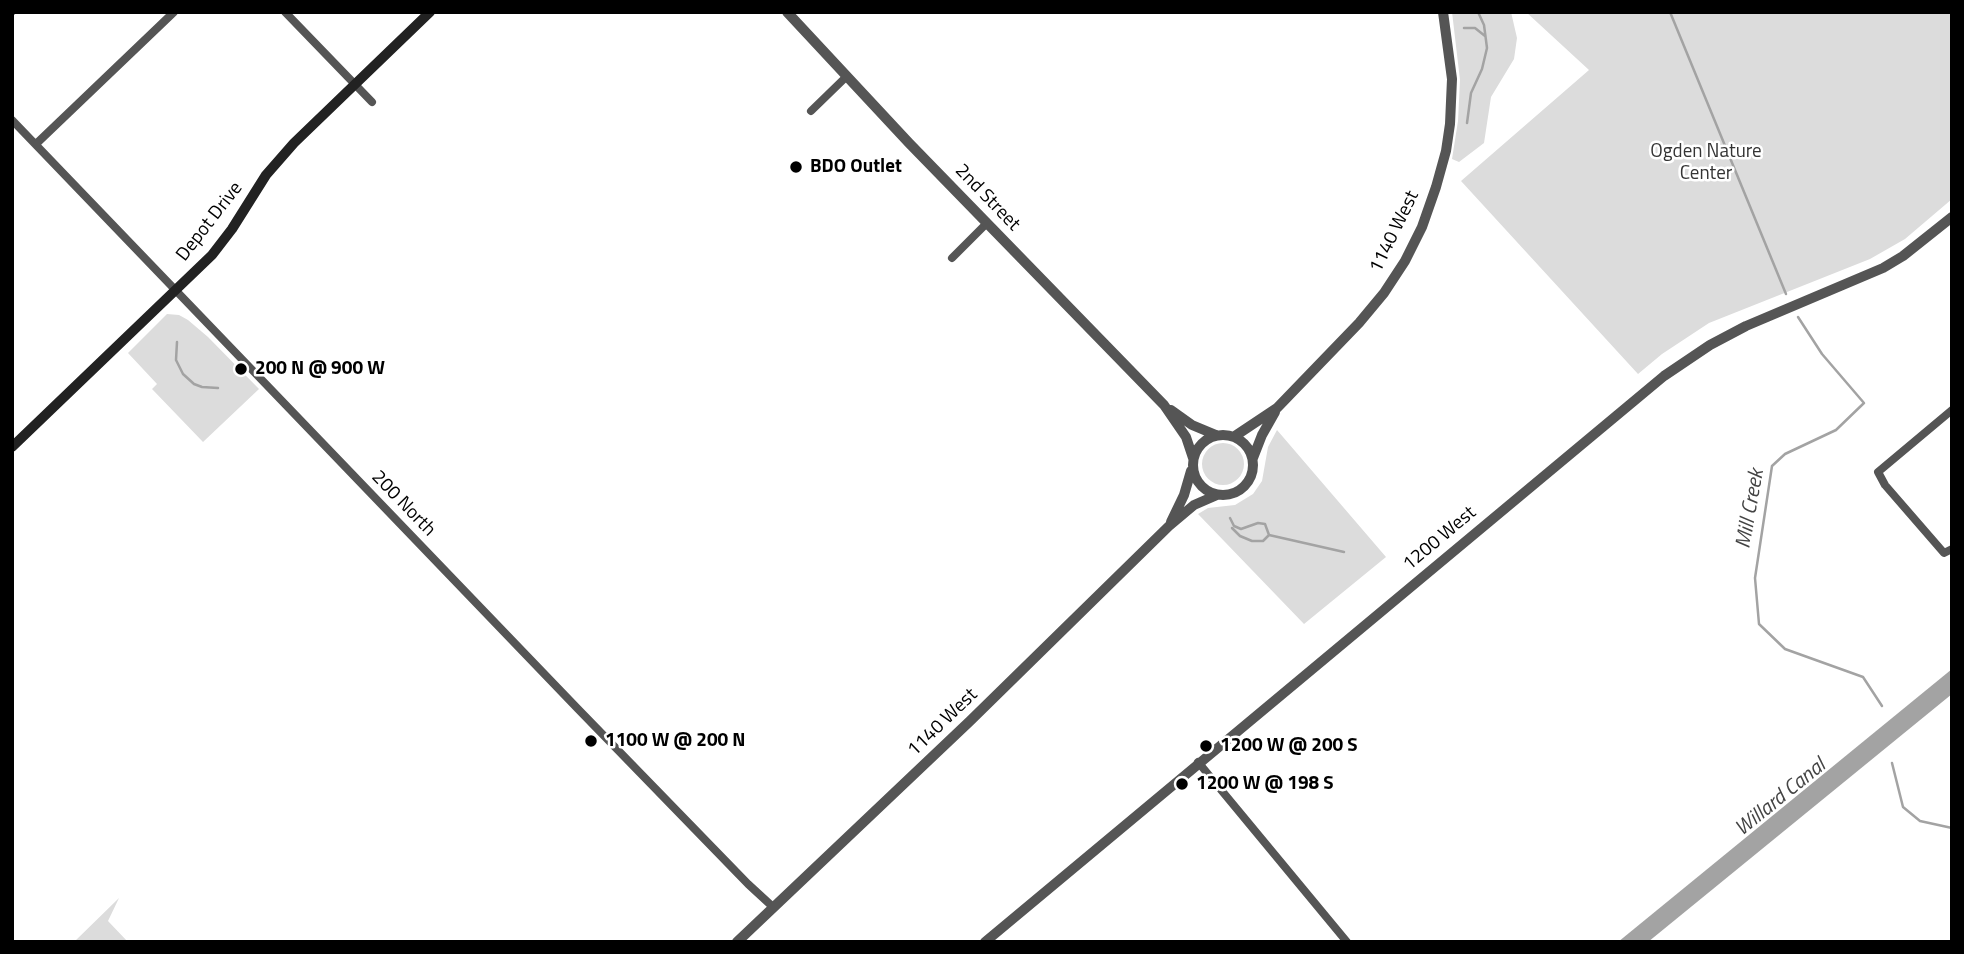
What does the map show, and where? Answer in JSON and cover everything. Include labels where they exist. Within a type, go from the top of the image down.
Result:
[{"type":"main road","name":"Depot Drive","points":[[12,447],[212,255],[279,160],[429,12]]},
{"type":"street","points":[[36,144],[174,12]]},
{"type":"street","points":[[285,12],[372,102]]},
{"type":"street","name":"2nd Street","points":[[787,12],[846,77],[1164,405],[1186,437],[1194,458]]},
{"type":"street","name":"1140 West","points":[[1235,436],[1277,408],[1359,323],[1384,293],[1405,261],[1422,227],[1446,151],[1450,124],[1452,79],[1444,12]]},
{"type":"street","points":[[811,111],[846,77]]},
{"type":"street","name":"200 North","points":[[12,120],[578,709],[773,907]]},
{"type":"street","name":"1200 West","points":[[985,942],[1664,376],[1710,345],[1746,326],[1883,268],[1951,219]]},
{"type":"street","points":[[952,258],[987,223]]},
{"type":"street","name":"2nd Street","points":[[1164,405],[1192,425],[1216,435]]},
{"type":"street","name":"1140 West","points":[[1253,460],[1262,435],[1277,408]]},
{"type":"street","points":[[1952,410],[1878,472],[1885,485],[1944,553],[1952,549]]},
{"type":"street","points":[[1216,435],[1235,436],[1244,442],[1253,460],[1250,479],[1244,486],[1226,495],[1217,495],[1200,486],[1192,470],[1194,458],[1202,442],[1216,435]]},
{"type":"street","name":"1140 West","points":[[1169,526],[1192,470]]},
{"type":"street","name":"1140 West","points":[[737,942],[970,721],[1169,526],[1194,505],[1217,495]]},
{"type":"street","points":[[1198,762],[1348,942]]},
{"type":"green space","points":[[1452,12],[1511,12],[1517,38],[1514,59],[1491,97],[1484,143],[1459,162],[1452,159],[1458,121],[1460,80]]},
{"type":"green space","name":"Ogden Nature Center","points":[[1526,12],[1952,12],[1952,199],[1905,239],[1870,259],[1709,323],[1662,354],[1638,374],[1461,181],[1589,70]]},
{"type":"green space","points":[[167,314],[179,315],[188,320],[259,389],[203,442],[152,389],[157,384],[128,353]]},
{"type":"green space","points":[[1277,430],[1386,557],[1304,624],[1198,514],[1208,508],[1235,505],[1253,494],[1262,481],[1268,447]]},
{"type":"green space","points":[[1223,443],[1238,449],[1244,464],[1238,479],[1223,485],[1208,479],[1202,464],[1208,449]]},
{"type":"green space","points":[[119,898],[108,921],[128,942],[74,942]]},
{"type":"shaded area","points":[[1952,669],[1952,694],[1648,942],[1618,942]]},
{"type":"waterway","points":[[1467,123],[1471,93],[1482,69],[1487,48],[1484,25],[1478,12]]},
{"type":"waterway","name":"Mill Creek","points":[[1670,12],[1786,294]]},
{"type":"waterway","points":[[1464,28],[1475,28],[1485,36]]},
{"type":"waterway","name":"Mill Creek","points":[[1798,317],[1822,354],[1864,403],[1836,430],[1785,454],[1772,466],[1755,578],[1759,624],[1785,649],[1863,677],[1882,706]]},
{"type":"waterway","points":[[177,342],[176,360],[183,374],[194,384],[218,388]]},
{"type":"waterway","points":[[1230,518],[1234,526],[1241,529],[1258,523],[1265,524],[1269,535],[1263,541],[1252,541],[1240,536],[1232,528]]},
{"type":"waterway","points":[[1269,535],[1344,552]]},
{"type":"waterway","name":"Mill Creek","points":[[1892,763],[1903,807],[1920,821],[1952,828]]},
{"type":"railway","points":[[12,15],[15,12]]},
{"type":"place","name":"BDO Outlet","points":[[796,167]]},
{"type":"place","name":"200 N @ 900 W","points":[[241,369]]},
{"type":"place","name":"1100 W @ 200 N","points":[[591,741]]},
{"type":"place","name":"1200 W @ 200 S","points":[[1206,746]]},
{"type":"place","name":"1200 W @ 198 S","points":[[1182,784]]},
{"type":"water label","name":"Willard Canal","points":[[1781,798]]}]
